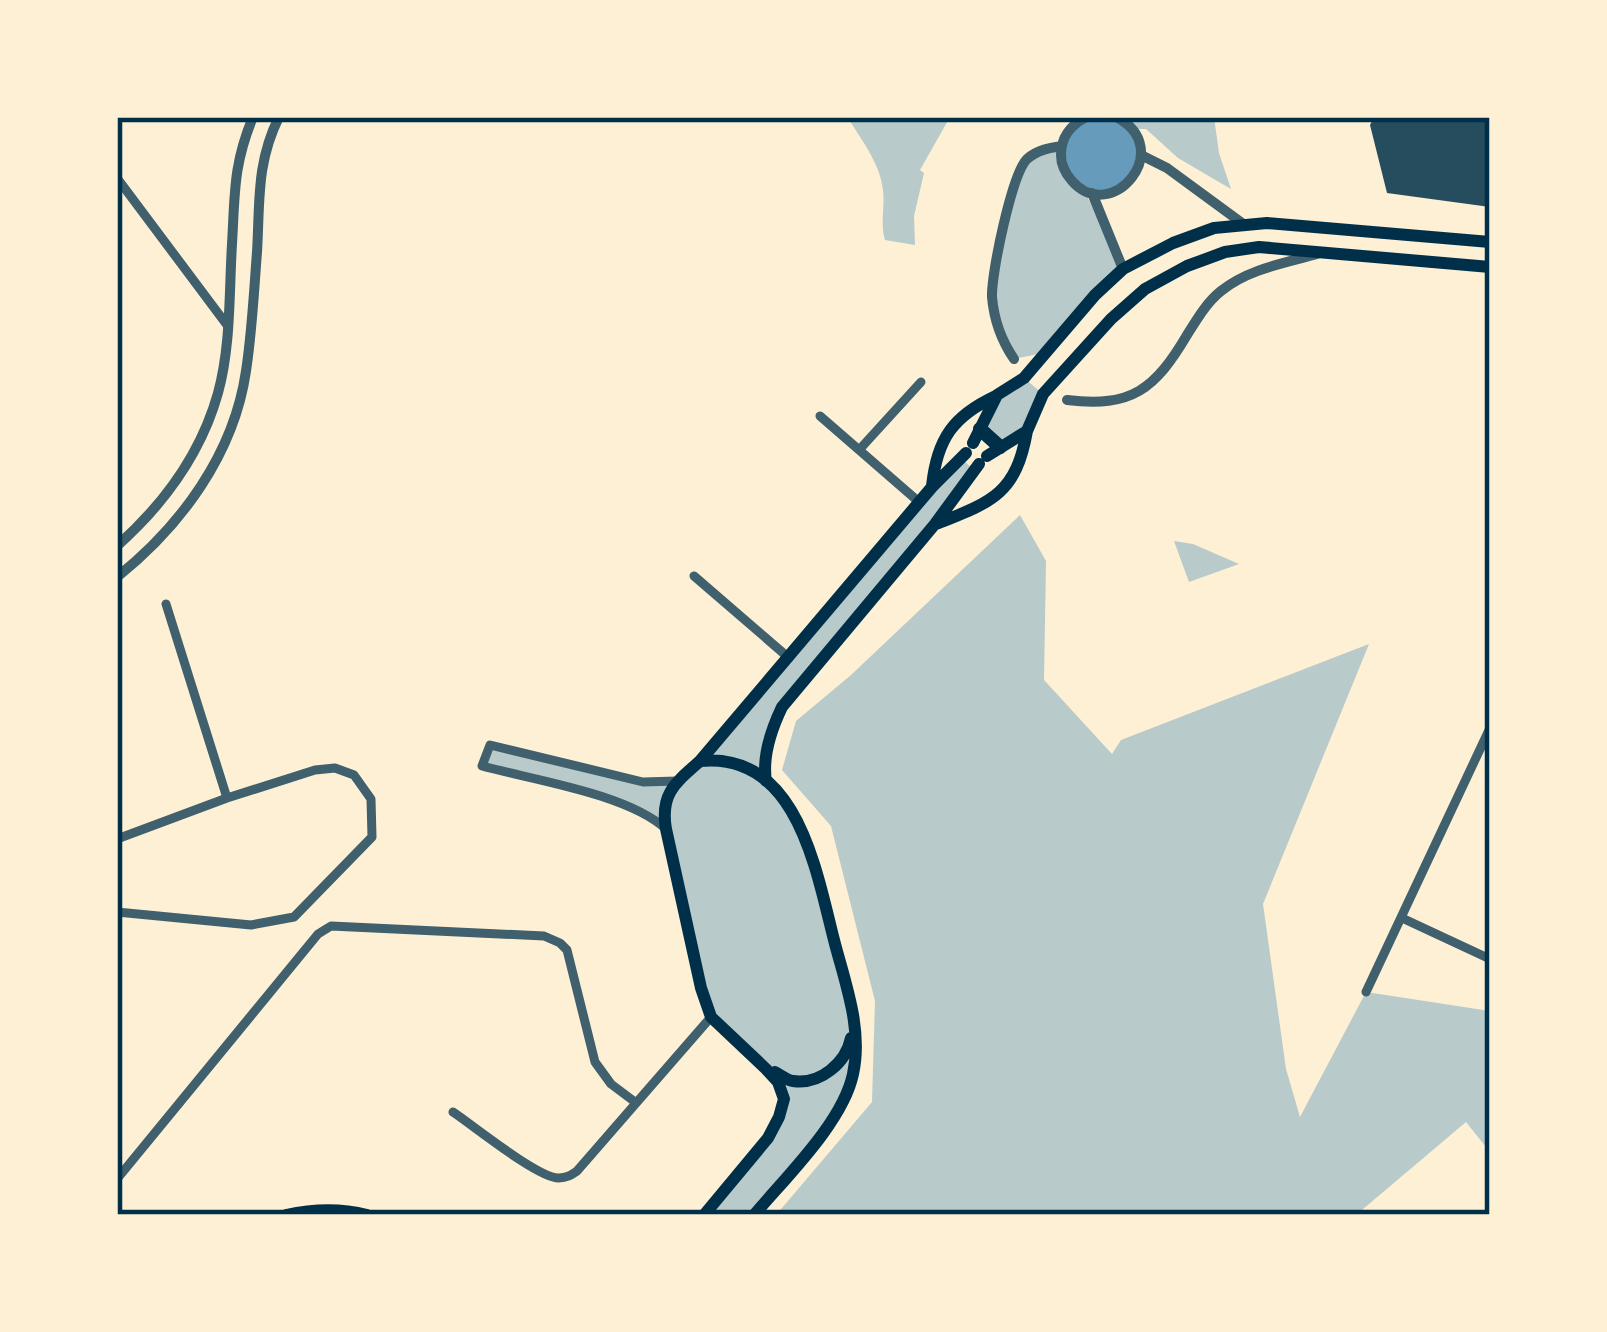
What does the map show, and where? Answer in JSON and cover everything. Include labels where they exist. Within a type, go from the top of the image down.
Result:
[{"type":"main road","points":[[932,487],[936,459],[949,432],[973,406],[1024,378],[1124,269],[1173,243],[1214,228],[1267,223],[1490,242]]},
{"type":"main road","points":[[935,524],[974,508],[1012,481],[1043,394],[1145,289],[1187,266],[1259,247],[1490,267]]},
{"type":"main road","points":[[1024,378],[1043,394]]},
{"type":"main road","points":[[704,1215],[768,1138],[784,1100],[778,1082],[711,1017],[664,805],[677,781],[700,761],[970,442],[997,395]]},
{"type":"main road","points":[[766,782],[769,740],[782,707],[988,459],[1027,431]]},
{"type":"main road","points":[[970,442],[988,459]]},
{"type":"main road","points":[[700,761],[723,759],[744,767],[766,782],[793,812],[809,844],[855,1019],[853,1077],[839,1112],[754,1215]]},
{"type":"main road","points":[[766,1069],[793,1081],[816,1078],[836,1068],[848,1051],[855,1019]]},
{"type":"main road","points":[[286,1215],[335,1210],[367,1215]]},
{"type":"street","points":[[117,546],[177,482],[219,392],[234,177],[253,117]]},
{"type":"street","points":[[117,577],[172,525],[206,481],[230,432],[246,374],[259,178],[279,117]]},
{"type":"street","points":[[1057,117],[1068,176],[1092,193],[1123,188],[1138,168],[1141,154],[1132,129],[1118,118]]},
{"type":"street","points":[[1014,359],[1003,344],[992,294],[1015,180],[1025,160],[1064,140],[1080,119]]},
{"type":"street","points":[[1141,154],[1242,224]]},
{"type":"street","points":[[117,178],[227,325]]},
{"type":"street","points":[[1092,193],[1124,269]]},
{"type":"street","points":[[1067,400],[1100,404],[1130,396],[1152,383],[1169,364],[1220,291],[1246,275],[1320,253]]},
{"type":"street","points":[[860,450],[921,382]]},
{"type":"street","points":[[820,416],[920,502]]},
{"type":"street","points":[[694,575],[789,658]]},
{"type":"street","points":[[166,604],[227,798]]},
{"type":"street","points":[[1366,992],[1490,728]]},
{"type":"street","points":[[666,830],[630,805],[482,766],[490,745],[643,782],[677,781]]},
{"type":"street","points":[[117,838],[315,770],[335,768],[354,775],[371,799],[372,837],[294,917],[251,925],[117,912]]},
{"type":"street","points":[[1402,918],[1490,959]]},
{"type":"street","points":[[117,1179],[318,934],[332,926],[544,936],[560,943],[571,960],[595,1062],[611,1084],[635,1102]]},
{"type":"street","points":[[453,1112],[555,1179],[578,1171],[711,1017]]},
{"type":"shaded area","points":[[843,117],[950,117],[920,170],[924,173],[914,216],[915,245],[885,240],[878,171],[848,118]]},
{"type":"shaded area","points":[[1134,117],[1214,117],[1231,189],[1178,158],[1146,129],[1132,129],[1127,124]]},
{"type":"shaded area","points":[[1062,146],[1123,269],[1048,352],[1014,359],[992,294],[1015,180],[1042,149]]},
{"type":"shaded area","points":[[1024,378],[1043,394],[1032,422],[1000,447],[980,429],[990,406]]},
{"type":"shaded area","points":[[961,458],[974,470],[782,707],[764,771],[809,844],[856,1050],[839,1112],[754,1215],[704,1215],[779,1117],[778,1082],[714,1023],[666,830],[630,805],[482,766],[490,745],[643,782],[677,781]]},
{"type":"shaded area","points":[[1020,515],[1046,561],[1044,680],[1112,754],[1121,740],[1369,644],[1263,904],[1286,1069],[1300,1117],[1366,992],[1490,1011],[1490,1152],[1466,1122],[1356,1215],[776,1215],[872,1102],[875,1001],[831,826],[782,770],[796,721]]},
{"type":"shaded area","points":[[1174,541],[1193,544],[1239,564],[1189,582]]},
{"type":"water","points":[[1086,117],[1116,117],[1139,141],[1132,179],[1099,194],[1068,176],[1064,138]]},
{"type":"building","points":[[1374,117],[1490,117],[1490,207],[1387,193],[1370,125]]}]
